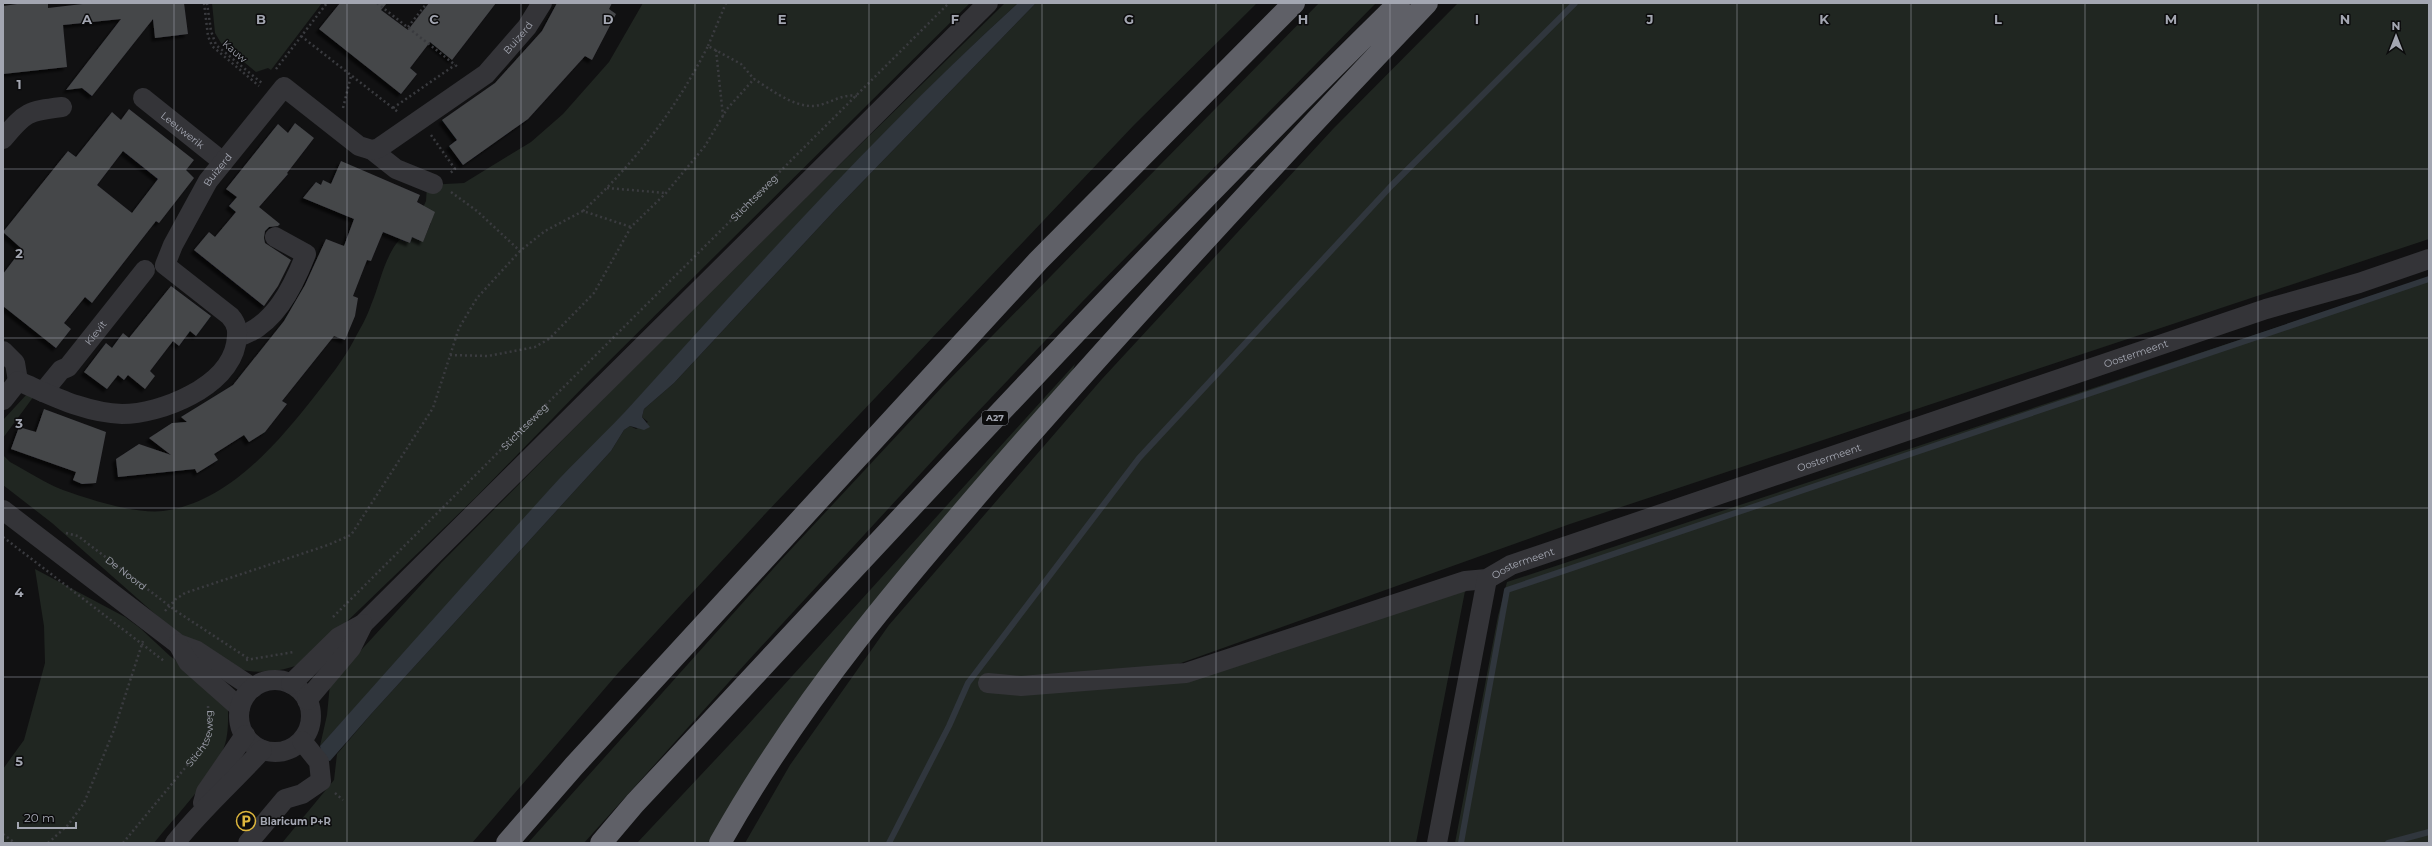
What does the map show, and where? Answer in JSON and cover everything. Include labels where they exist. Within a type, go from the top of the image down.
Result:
[{"type":"highway","points":[[507,843],[574,766],[1038,261],[1294,3]]},
{"type":"highway","name":"A27","points":[[601,843],[635,803],[1068,340],[1329,72],[1399,3]]},
{"type":"highway","points":[[720,843],[767,763],[825,681],[925,554],[1110,343],[1320,115],[1427,3]]},
{"type":"street","name":"Buizerd","points":[[372,150],[385,144],[486,74],[527,27],[542,3]]},
{"type":"street","points":[[291,684],[339,637],[363,624],[988,3]]},
{"type":"street","points":[[268,87],[284,87],[359,146],[372,150],[396,169],[443,183]]},
{"type":"street","name":"Buizerd","points":[[238,337],[237,326],[230,316],[165,265],[203,189],[223,162],[268,87]]},
{"type":"street","name":"Leeuwerik","points":[[143,98],[223,162]]},
{"type":"street","points":[[3,139],[28,112],[62,107]]},
{"type":"street","points":[[18,381],[43,392],[101,412],[122,414],[157,408],[181,400],[211,382],[230,361],[238,337],[248,334],[265,322],[292,288],[306,254],[275,237]]},
{"type":"street","name":"Oostermeent","points":[[1437,843],[1487,579],[1511,565],[2266,308],[2359,283],[2429,259]]},
{"type":"street","name":"Kievit","points":[[43,392],[61,370],[68,367],[145,270]]},
{"type":"street","points":[[3,351],[15,363],[18,381],[3,400]]},
{"type":"street","points":[[3,510],[178,644],[197,652],[253,688]]},
{"type":"street","points":[[988,683],[1021,686],[1186,673],[1465,581],[1487,579]]},
{"type":"street","points":[[307,700],[351,648],[363,624]]},
{"type":"street","points":[[178,644],[188,662],[240,708]]},
{"type":"street","points":[[272,681],[291,684],[307,700],[311,714],[309,728],[302,740],[290,749],[276,752],[262,750],[252,744],[245,735],[240,722],[240,708],[245,697],[253,688],[272,681]]},
{"type":"street","points":[[199,812],[206,792],[245,735]]},
{"type":"street","points":[[248,843],[285,799],[302,794],[321,780],[319,762],[302,740]]},
{"type":"street","points":[[175,843],[199,812],[216,799],[262,750]]},
{"type":"path","name":"Kauw","points":[[204,3],[208,36],[212,46],[268,87]]},
{"type":"path","name":"Kauw","points":[[207,3],[211,31],[216,45],[268,87]]},
{"type":"path","points":[[274,71],[327,3]]},
{"type":"path","points":[[377,3],[469,76],[474,83]]},
{"type":"path","points":[[408,27],[426,3]]},
{"type":"path","points":[[169,605],[185,593],[328,546],[351,535],[434,408],[459,328],[477,298],[520,251],[545,231],[583,210],[607,188],[657,130],[687,86],[708,46],[726,3]]},
{"type":"path","name":"Stichtseweg","points":[[330,619],[949,3]]},
{"type":"path","points":[[301,36],[351,76],[415,123],[455,169],[443,183],[520,251]]},
{"type":"path","points":[[708,46],[741,64],[754,79],[783,98],[812,106],[850,95],[857,96]]},
{"type":"path","points":[[716,50],[723,116]]},
{"type":"path","points":[[393,108],[455,65]]},
{"type":"path","points":[[333,125],[345,104],[351,76]]},
{"type":"path","points":[[450,355],[488,356],[535,347],[549,339],[594,293],[631,227],[666,193],[705,146],[723,116],[754,79]]},
{"type":"path","points":[[607,188],[666,193]]},
{"type":"path","points":[[583,210],[631,227]]},
{"type":"path","name":"De Noord","points":[[62,534],[72,533],[78,536],[169,605],[249,659]]},
{"type":"path","points":[[3,537],[168,665]]},
{"type":"path","points":[[48,843],[68,825],[84,803],[114,730],[142,644]]},
{"type":"path","points":[[230,673],[238,664],[249,659],[288,654],[297,650]]},
{"type":"path","name":"Stichtseweg","points":[[123,843],[204,745],[209,731],[208,708],[210,700],[218,688]]},
{"type":"path","points":[[205,704],[208,708]]},
{"type":"path","points":[[3,834],[15,843]]},
{"type":"shaded area","points":[[212,3],[322,3],[271,70],[268,68],[256,72],[221,43],[215,33]]},
{"type":"shaded area","points":[[643,3],[970,3],[590,380],[476,497],[305,662],[280,670],[262,672],[236,668],[172,629],[52,523],[3,485],[3,455],[10,462],[63,490],[100,502],[126,508],[163,511],[186,506],[208,496],[229,484],[249,469],[284,434],[300,415],[330,377],[350,348],[374,297],[386,262],[400,239],[410,243],[412,237],[423,241],[431,223],[419,216],[426,201],[427,185],[464,183],[531,142],[563,114],[609,62]]},
{"type":"shaded area","points":[[1005,3],[1018,3],[917,100],[820,200],[320,746],[327,715],[330,684],[441,563],[700,301]]},
{"type":"shaded area","points":[[1018,3],[1036,3],[835,210],[674,383],[644,409],[642,417],[650,427],[644,430],[630,426],[624,430],[611,451],[330,761],[323,759],[320,746],[549,490],[624,413],[774,248],[869,148],[918,98]]},
{"type":"shaded area","points":[[1036,3],[1257,3],[1134,125],[766,513],[619,672],[472,843],[282,843],[334,780],[337,754],[372,713],[611,451],[624,430],[630,426],[636,429],[648,422],[642,417],[644,409],[674,383],[835,210]]},
{"type":"shaded area","points":[[1319,3],[1376,3],[1082,302],[970,420],[747,662],[584,843],[528,843],[781,560],[943,386]]},
{"type":"shaded area","points":[[1458,3],[2429,3],[2429,239],[1570,524],[1167,668],[1150,685],[1466,586],[1416,843],[745,843],[790,765],[889,625],[1102,379],[1333,129]]},
{"type":"shaded area","points":[[2429,277],[2429,843],[1455,843],[1498,616],[1507,582]]},
{"type":"shaded area","points":[[1075,364],[1068,384],[713,843],[637,843],[745,728]]},
{"type":"shaded area","points":[[27,394],[34,396],[3,438],[3,420]]},
{"type":"shaded area","points":[[35,569],[125,617],[140,628],[170,656],[211,688],[228,707],[228,730],[222,752],[200,788],[154,843],[3,843],[3,769],[24,740],[45,663],[44,626]]},
{"type":"building","points":[[24,3],[48,3],[48,8],[91,3],[184,3],[188,34],[155,38],[153,19],[92,96],[82,88],[66,90],[121,19],[63,25],[67,67],[3,74],[3,6]]},
{"type":"building","points":[[340,3],[387,3],[381,10],[408,30],[429,3],[496,3],[452,60],[430,42],[410,68],[417,74],[401,94],[319,29]]},
{"type":"building","points":[[557,3],[612,3],[609,9],[616,14],[592,60],[585,56],[528,119],[463,165],[449,146],[457,140],[442,120],[495,83],[542,31]]},
{"type":"building","points":[[129,109],[194,160],[186,170],[194,178],[159,223],[156,221],[92,303],[85,297],[64,323],[71,329],[56,348],[3,306],[3,274],[22,249],[3,232],[68,151],[76,157],[112,112],[121,120]],"holes":[[[123,151],[158,179],[132,213],[97,185]]]},
{"type":"building","points":[[295,123],[314,138],[287,173],[288,174],[259,207],[280,224],[278,226],[269,227],[265,231],[265,243],[291,260],[278,286],[264,306],[194,250],[209,232],[215,237],[236,212],[229,206],[237,197],[226,189],[278,124],[288,133]]},
{"type":"building","points":[[341,161],[420,195],[417,202],[435,212],[423,242],[412,237],[410,243],[383,232],[371,261],[367,260],[353,296],[358,298],[355,316],[345,340],[334,336],[282,401],[287,404],[265,432],[249,442],[244,435],[214,454],[218,460],[197,473],[195,469],[118,477],[116,459],[139,444],[171,455],[149,438],[172,423],[187,422],[181,417],[233,385],[284,321],[305,285],[326,239],[344,246],[354,219],[303,198],[316,182],[321,185],[323,180],[331,184]]},
{"type":"building","points":[[171,286],[211,316],[196,336],[190,331],[179,346],[173,341],[150,371],[155,376],[145,389],[128,375],[124,380],[118,375],[107,389],[84,372],[106,343],[112,348],[123,333],[129,338]]},
{"type":"building","points":[[44,409],[106,432],[96,483],[82,484],[73,480],[76,472],[11,449],[19,427],[36,432]]},
{"type":"waterway","points":[[889,843],[949,726],[968,683],[1139,458],[1392,185],[1575,3]]},
{"type":"waterway","points":[[1461,843],[1507,590],[2429,279]]},
{"type":"waterway","points":[[2388,843],[2429,832]]},
{"type":"place","name":"Blaricum P+R","points":[[246,821]]}]
